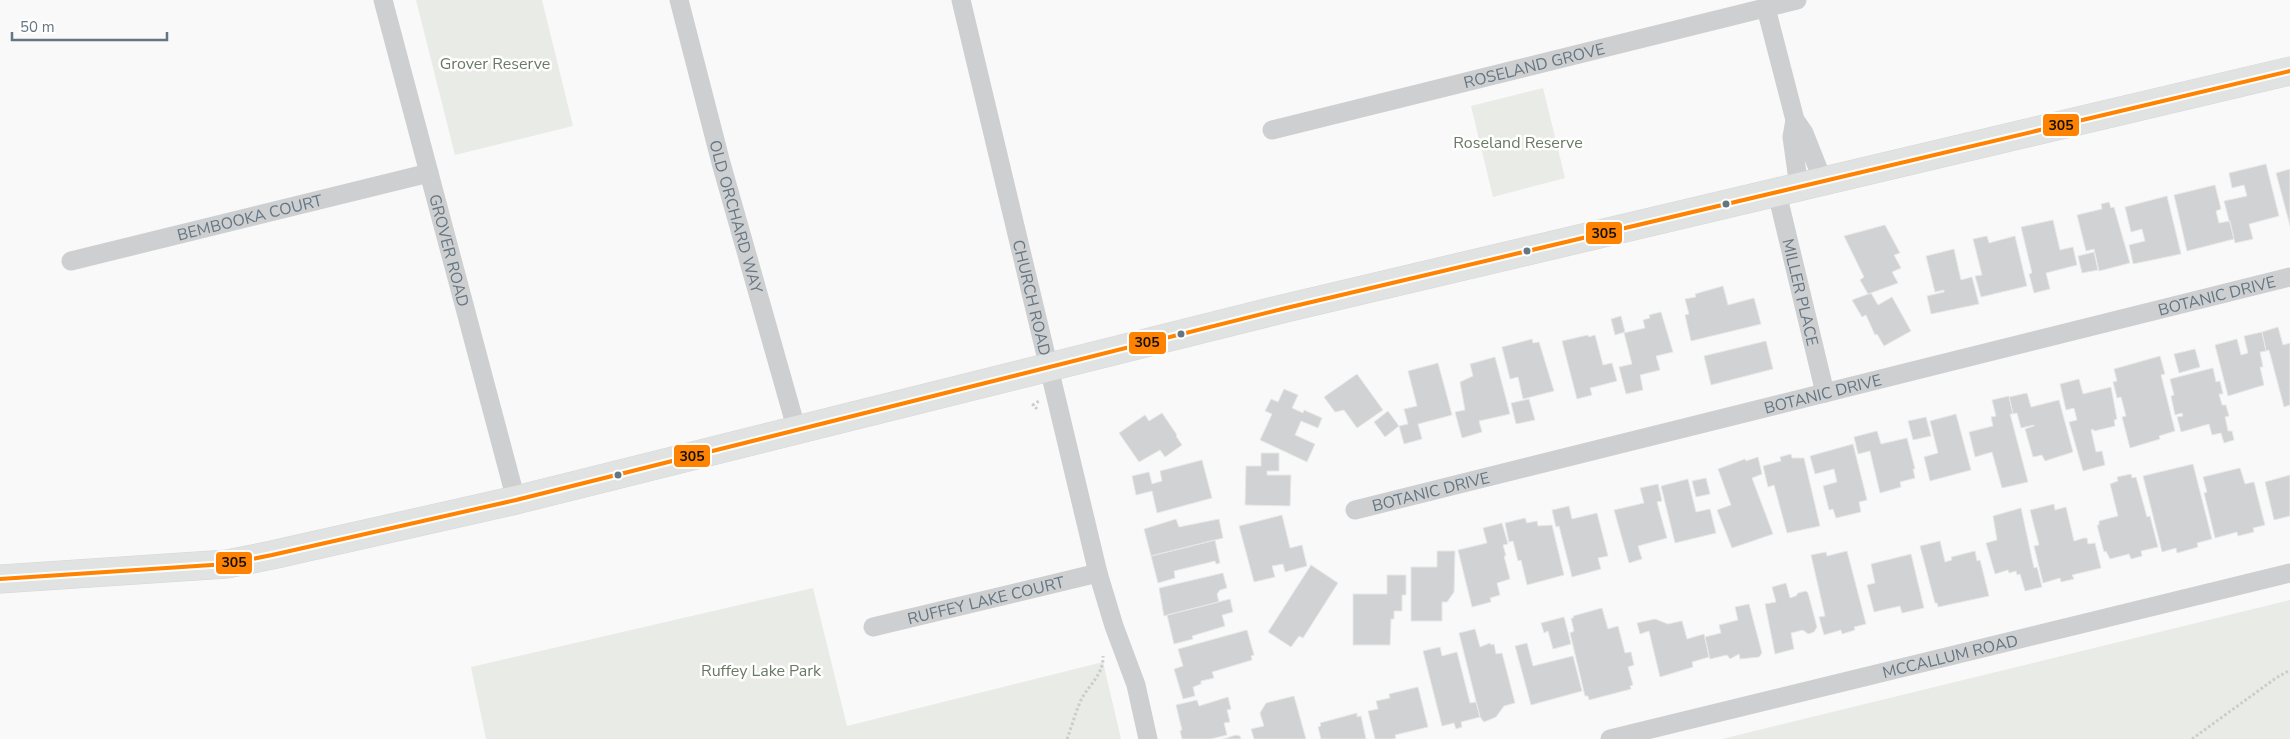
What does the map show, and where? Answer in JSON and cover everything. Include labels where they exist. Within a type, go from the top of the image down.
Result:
[{"type":"main road","points":[[0,579],[227,564],[272,555],[516,500],[1310,302],[2290,71]]},
{"type":"street","name":"GROVER ROAD","points":[[383,0],[516,500]]},
{"type":"street","name":"OLD ORCHARD WAY","points":[[679,0],[721,163],[797,431]]},
{"type":"street","name":"CHURCH ROAD","points":[[961,0],[1098,573],[1114,626],[1136,685],[1148,739]]},
{"type":"street","name":"ROSELAND GROVE","points":[[1272,130],[1797,0]]},
{"type":"street","name":"MILLER PLACE","points":[[1766,8],[1795,120],[1792,136],[1825,393]]},
{"type":"street","name":"BEMBOOKA COURT","points":[[71,260],[429,173]]},
{"type":"street","name":"BOTANIC DRIVE","points":[[1355,510],[2290,277]]},
{"type":"street","name":"RUFFEY LAKE COURT","points":[[873,627],[1098,573]]},
{"type":"street","name":"MCCALLUM ROAD","points":[[1610,739],[2290,573]]},
{"type":"path","points":[[2192,739],[2276,678],[2290,670]]},
{"type":"green space","name":"Grover Reserve","points":[[416,0],[542,0],[573,126],[455,155]]},
{"type":"green space","name":"Roseland Reserve","points":[[1543,88],[1565,178],[1493,197],[1471,106]]},
{"type":"green space","name":"Ruffey Lake Park","points":[[813,588],[847,726],[1103,662],[1121,739],[486,739],[471,667]]},
{"type":"green space","points":[[2290,600],[2290,739],[1722,739]]},
{"type":"building","points":[[2266,164],[2279,216],[2249,224],[2253,239],[2235,243],[2224,201],[2247,196],[2244,185],[2232,188],[2229,173]]},
{"type":"building","points":[[2290,169],[2290,226],[2276,173]]},
{"type":"building","points":[[2215,185],[2221,209],[2216,211],[2219,223],[2230,221],[2234,239],[2187,251],[2174,195]]},
{"type":"building","points":[[2167,196],[2181,254],[2133,264],[2129,245],[2145,241],[2142,229],[2131,232],[2125,207]]},
{"type":"building","points":[[2109,202],[2111,208],[2114,207],[2130,263],[2099,271],[2094,249],[2086,251],[2077,215],[2102,209],[2101,204]]},
{"type":"building","points":[[2053,220],[2060,250],[2073,247],[2077,265],[2046,273],[2050,289],[2034,293],[2029,274],[2032,273],[2021,227]]},
{"type":"building","points":[[1885,225],[1900,253],[1894,255],[1901,268],[1892,272],[1898,283],[1868,294],[1860,280],[1864,277],[1844,236]]},
{"type":"building","points":[[1987,236],[1989,243],[2015,236],[2027,286],[1981,297],[1975,276],[1982,275],[1973,239]]},
{"type":"building","points":[[1954,249],[1961,280],[1972,277],[1979,304],[1931,314],[1927,296],[1944,292],[1944,290],[1935,292],[1926,256]]},
{"type":"building","points":[[2094,252],[2098,270],[2082,273],[2078,256]]},
{"type":"building","points":[[1723,286],[1728,305],[1754,298],[1761,324],[1691,341],[1685,315],[1689,314],[1685,299],[1696,297],[1695,294]]},
{"type":"building","points":[[1871,293],[1878,305],[1892,297],[1911,331],[1884,346],[1877,334],[1875,335],[1866,315],[1862,317],[1852,300]]},
{"type":"building","points":[[1661,312],[1673,352],[1656,356],[1660,370],[1640,375],[1643,390],[1626,394],[1619,367],[1632,364],[1624,333],[1645,328],[1643,320],[1650,318],[1649,315]]},
{"type":"building","points":[[1621,316],[1625,332],[1615,335],[1611,319]]},
{"type":"building","points":[[2278,327],[2283,345],[2290,343],[2290,405],[2284,407],[2269,350],[2266,351],[2262,332]]},
{"type":"building","points":[[2262,332],[2266,351],[2260,352],[2263,367],[2260,367],[2264,385],[2228,396],[2215,345],[2237,339],[2241,355],[2248,353],[2244,336]]},
{"type":"building","points":[[1588,335],[1589,337],[1595,335],[1603,365],[1612,363],[1617,381],[1590,388],[1592,395],[1577,399],[1562,341]]},
{"type":"building","points":[[1532,339],[1533,343],[1539,342],[1554,391],[1523,399],[1518,377],[1510,379],[1502,347]]},
{"type":"building","points":[[1766,341],[1773,369],[1711,385],[1704,356]]},
{"type":"building","points":[[2195,349],[2200,367],[2179,373],[2174,354]]},
{"type":"building","points":[[2160,356],[2165,374],[2161,375],[2175,431],[2159,436],[2160,439],[2130,448],[2122,417],[2126,416],[2121,397],[2117,398],[2113,382],[2117,381],[2114,369]]},
{"type":"building","points":[[1495,357],[1510,414],[1479,421],[1482,432],[1462,438],[1455,412],[1465,410],[1460,382],[1473,376],[1470,364]]},
{"type":"building","points":[[1438,363],[1452,415],[1418,424],[1422,439],[1404,444],[1399,426],[1408,424],[1404,409],[1417,406],[1408,371]]},
{"type":"building","points":[[2213,368],[2216,382],[2220,381],[2223,394],[2219,394],[2222,405],[2226,405],[2229,416],[2225,417],[2228,431],[2232,431],[2234,440],[2224,443],[2221,433],[2212,435],[2209,424],[2181,432],[2177,417],[2183,416],[2182,413],[2175,415],[2171,396],[2174,395],[2170,379]]},
{"type":"building","points":[[1357,374],[1383,410],[1357,428],[1344,410],[1335,412],[1324,397]]},
{"type":"building","points":[[2079,379],[2083,394],[2111,387],[2117,419],[2114,420],[2115,426],[2091,430],[2096,452],[2102,451],[2105,465],[2083,471],[2069,422],[2077,420],[2074,408],[2066,410],[2060,384]]},
{"type":"building","points":[[1284,389],[1298,395],[1292,408],[1303,413],[1304,410],[1322,418],[1318,428],[1301,421],[1295,435],[1315,444],[1307,462],[1260,440],[1272,414],[1265,411],[1271,399],[1278,402]]},
{"type":"building","points":[[2027,393],[2031,407],[2059,400],[2073,452],[2045,461],[2042,455],[2033,457],[2025,429],[2034,425],[2021,428],[2017,413],[2013,414],[2009,397]]},
{"type":"building","points":[[2009,396],[2013,414],[2010,414],[2028,482],[2002,488],[1992,452],[1975,457],[1969,432],[1993,426],[1991,417],[1996,416],[1992,400]]},
{"type":"building","points":[[1529,399],[1535,420],[1516,424],[1511,403]]},
{"type":"building","points":[[1388,411],[1399,426],[1385,437],[1374,422]]},
{"type":"building","points":[[1162,413],[1182,445],[1165,457],[1160,450],[1139,462],[1119,433],[1145,415],[1149,421]]},
{"type":"building","points":[[1956,414],[1971,470],[1930,481],[1924,457],[1938,453],[1930,421]]},
{"type":"building","points":[[1926,417],[1931,436],[1913,440],[1908,421]]},
{"type":"building","points":[[1877,431],[1881,444],[1907,438],[1915,469],[1913,469],[1915,478],[1900,482],[1901,487],[1880,493],[1870,451],[1858,454],[1854,437]]},
{"type":"building","points":[[1853,444],[1867,500],[1859,502],[1861,512],[1836,518],[1833,509],[1829,510],[1823,486],[1837,482],[1834,469],[1815,474],[1810,456]]},
{"type":"building","points":[[1261,453],[1279,453],[1279,471],[1267,471],[1267,475],[1291,475],[1290,506],[1245,505],[1246,466],[1261,466]]},
{"type":"building","points":[[1791,454],[1792,458],[1804,458],[1820,526],[1787,533],[1774,485],[1768,487],[1763,466],[1781,461],[1780,457]]},
{"type":"building","points":[[1758,457],[1762,474],[1752,478],[1773,534],[1732,548],[1717,510],[1731,505],[1718,469],[1745,459],[1746,461]]},
{"type":"building","points":[[1202,460],[1212,498],[1157,513],[1152,491],[1136,495],[1132,476],[1149,472],[1152,484],[1162,481],[1160,471]]},
{"type":"building","points":[[2193,464],[2212,539],[2197,543],[2198,547],[2177,553],[2176,548],[2162,552],[2143,476]]},
{"type":"building","points":[[2240,468],[2245,484],[2254,482],[2265,525],[2253,528],[2254,532],[2238,536],[2237,532],[2215,538],[2204,493],[2207,492],[2203,477]]},
{"type":"building","points":[[2131,474],[2132,478],[2136,477],[2147,517],[2150,516],[2158,547],[2141,551],[2142,556],[2131,559],[2129,554],[2110,559],[2106,551],[2104,552],[2097,525],[2099,525],[2099,521],[2118,516],[2110,484],[2118,481],[2117,477]]},
{"type":"building","points":[[2290,475],[2290,516],[2274,520],[2265,482]]},
{"type":"building","points":[[1706,478],[1710,494],[1696,497],[1692,481]]},
{"type":"building","points":[[1688,479],[1696,512],[1710,509],[1716,533],[1675,543],[1661,486]]},
{"type":"building","points":[[1658,484],[1662,501],[1657,502],[1667,538],[1638,546],[1642,559],[1629,563],[1614,510],[1644,503],[1640,488]]},
{"type":"building","points":[[2054,504],[2055,510],[2066,507],[2074,541],[2087,538],[2088,544],[2095,543],[2101,568],[2072,575],[2074,579],[2061,582],[2060,578],[2043,583],[2034,546],[2039,545],[2030,510]]},
{"type":"building","points":[[1569,506],[1572,519],[1597,513],[1608,556],[1598,558],[1601,569],[1572,577],[1559,526],[1556,527],[1552,510]]},
{"type":"building","points":[[2021,508],[2034,568],[2037,567],[2042,587],[2025,591],[2020,574],[2017,575],[2016,571],[2009,573],[2008,570],[1995,574],[1986,543],[1997,540],[1993,516]]},
{"type":"building","points":[[1282,515],[1290,548],[1302,545],[1307,566],[1285,572],[1283,564],[1272,566],[1275,577],[1254,582],[1239,526]]},
{"type":"building","points":[[1525,518],[1527,523],[1537,521],[1538,526],[1552,525],[1564,575],[1527,585],[1521,560],[1518,561],[1513,541],[1509,542],[1505,523]]},
{"type":"building","points":[[1176,519],[1179,527],[1219,519],[1223,538],[1151,556],[1144,529]]},
{"type":"building","points":[[1502,523],[1508,544],[1503,545],[1510,579],[1497,583],[1500,595],[1490,598],[1491,602],[1472,607],[1458,550],[1487,543],[1483,528]]},
{"type":"building","points":[[1215,540],[1220,563],[1216,564],[1215,561],[1174,571],[1175,578],[1158,583],[1151,556]]},
{"type":"building","points":[[1940,541],[1945,562],[1952,560],[1951,557],[1975,551],[1977,561],[1980,560],[1989,596],[1938,607],[1937,603],[1935,603],[1920,546]]},
{"type":"building","points":[[1437,551],[1455,551],[1454,592],[1447,602],[1442,602],[1442,621],[1411,621],[1411,567],[1437,567]]},
{"type":"building","points":[[1847,551],[1866,624],[1854,627],[1855,630],[1842,634],[1841,630],[1824,635],[1819,617],[1825,616],[1811,555],[1826,552],[1827,556]]},
{"type":"building","points":[[1911,554],[1924,608],[1902,613],[1900,606],[1874,612],[1867,585],[1875,583],[1871,564]]},
{"type":"building","points":[[1311,565],[1338,583],[1303,638],[1299,636],[1291,647],[1268,632]]},
{"type":"building","points":[[1223,573],[1227,588],[1220,590],[1217,594],[1219,602],[1164,616],[1159,588]]},
{"type":"building","points":[[1387,575],[1406,575],[1406,595],[1402,595],[1402,611],[1394,611],[1394,619],[1391,619],[1390,645],[1353,645],[1353,594],[1387,594]]},
{"type":"building","points":[[1786,583],[1790,598],[1798,593],[1806,591],[1808,593],[1817,627],[1814,632],[1808,634],[1803,630],[1791,633],[1794,649],[1775,654],[1765,604],[1776,602],[1772,587]]},
{"type":"building","points":[[1230,599],[1233,612],[1222,615],[1225,626],[1192,636],[1193,639],[1174,644],[1167,615]]},
{"type":"building","points":[[1749,604],[1762,653],[1759,657],[1740,659],[1739,654],[1730,659],[1727,655],[1710,659],[1705,637],[1721,633],[1719,625],[1738,620],[1735,607]]},
{"type":"building","points":[[1602,608],[1608,629],[1618,626],[1625,653],[1631,652],[1634,665],[1628,667],[1633,685],[1630,686],[1631,689],[1589,700],[1588,696],[1585,696],[1570,633],[1574,631],[1571,618]]},
{"type":"building","points":[[1564,617],[1571,644],[1553,649],[1548,631],[1544,633],[1541,623]]},
{"type":"building","points":[[1655,619],[1668,624],[1682,621],[1687,639],[1704,634],[1709,657],[1692,662],[1693,667],[1660,677],[1649,631],[1640,634],[1637,623]]},
{"type":"building","points":[[1475,629],[1480,647],[1490,643],[1491,645],[1494,644],[1496,654],[1502,653],[1515,703],[1504,706],[1496,717],[1484,722],[1480,717],[1459,633]]},
{"type":"building","points":[[1247,630],[1254,655],[1251,656],[1252,660],[1212,672],[1214,678],[1201,681],[1201,684],[1193,687],[1195,696],[1183,699],[1174,669],[1183,666],[1178,649]]},
{"type":"building","points":[[1527,643],[1533,666],[1573,656],[1582,691],[1531,705],[1515,646]]},
{"type":"building","points":[[1440,647],[1442,656],[1457,652],[1470,703],[1476,702],[1480,717],[1461,722],[1462,727],[1456,729],[1454,723],[1442,726],[1423,651]]},
{"type":"building","points":[[1418,687],[1428,727],[1395,735],[1396,738],[1393,739],[1375,739],[1368,711],[1378,709],[1376,701],[1390,698],[1389,694]]},
{"type":"building","points":[[1294,696],[1306,739],[1254,739],[1251,729],[1264,726],[1260,713],[1266,703]]},
{"type":"building","points":[[1228,697],[1231,709],[1227,710],[1230,722],[1224,723],[1227,735],[1211,739],[1182,739],[1180,731],[1182,730],[1176,705],[1197,700],[1199,706]]},
{"type":"building","points":[[1357,713],[1357,717],[1361,716],[1366,739],[1321,739],[1318,727],[1321,726],[1320,723]]},
{"type":"building","points":[[1236,735],[1240,736],[1241,739],[1223,739]]},
{"type":"transit line","name":"305","points":[[0,579],[227,564],[272,555],[516,500],[1282,309],[2290,71]]}]
